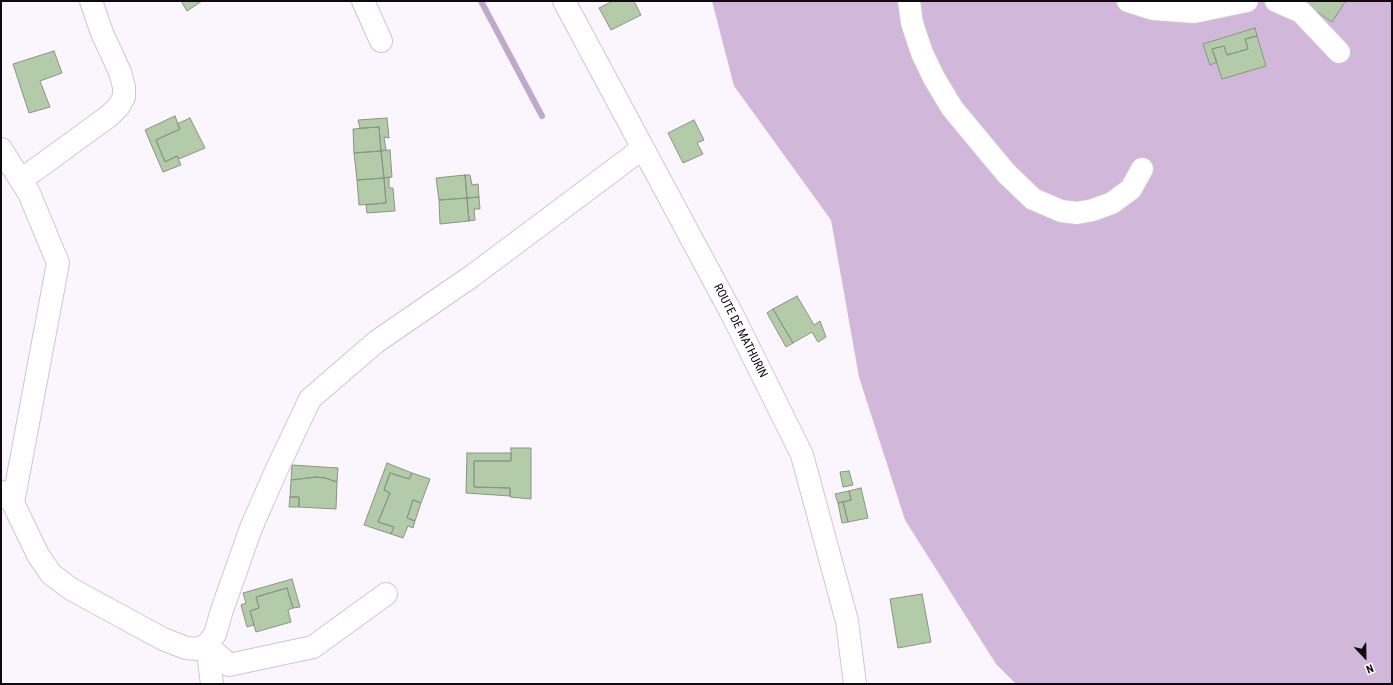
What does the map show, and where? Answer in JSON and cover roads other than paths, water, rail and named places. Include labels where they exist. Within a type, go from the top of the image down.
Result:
[{"type":"street","points":[[21,180],[109,116],[119,106],[124,97],[124,87],[120,72],[102,33],[91,1]]},
{"type":"street","points":[[363,1],[381,41]]},
{"type":"street","name":"ROUTE DE MATHURIN","points":[[564,1],[733,316],[802,455],[847,621],[855,684]]},
{"type":"street","points":[[909,1],[912,23],[922,53],[948,102],[1006,173],[1033,199],[1061,211],[1077,213],[1093,210],[1112,203],[1131,189],[1142,169]]},
{"type":"street","points":[[1128,1],[1153,10],[1194,12],[1247,1]]},
{"type":"street","points":[[1276,1],[1301,12],[1339,52]]},
{"type":"street","points":[[1,149],[29,193],[58,263],[7,498],[38,555],[51,574],[71,589],[162,639],[186,648],[197,649],[207,645],[215,634],[251,528],[310,398],[376,342],[472,276],[643,148]]},
{"type":"street","points":[[207,645],[229,665],[313,647],[386,594]]},
{"type":"street","points":[[207,645],[212,684]]},
{"type":"waterway","points":[[481,1],[542,116]]}]
